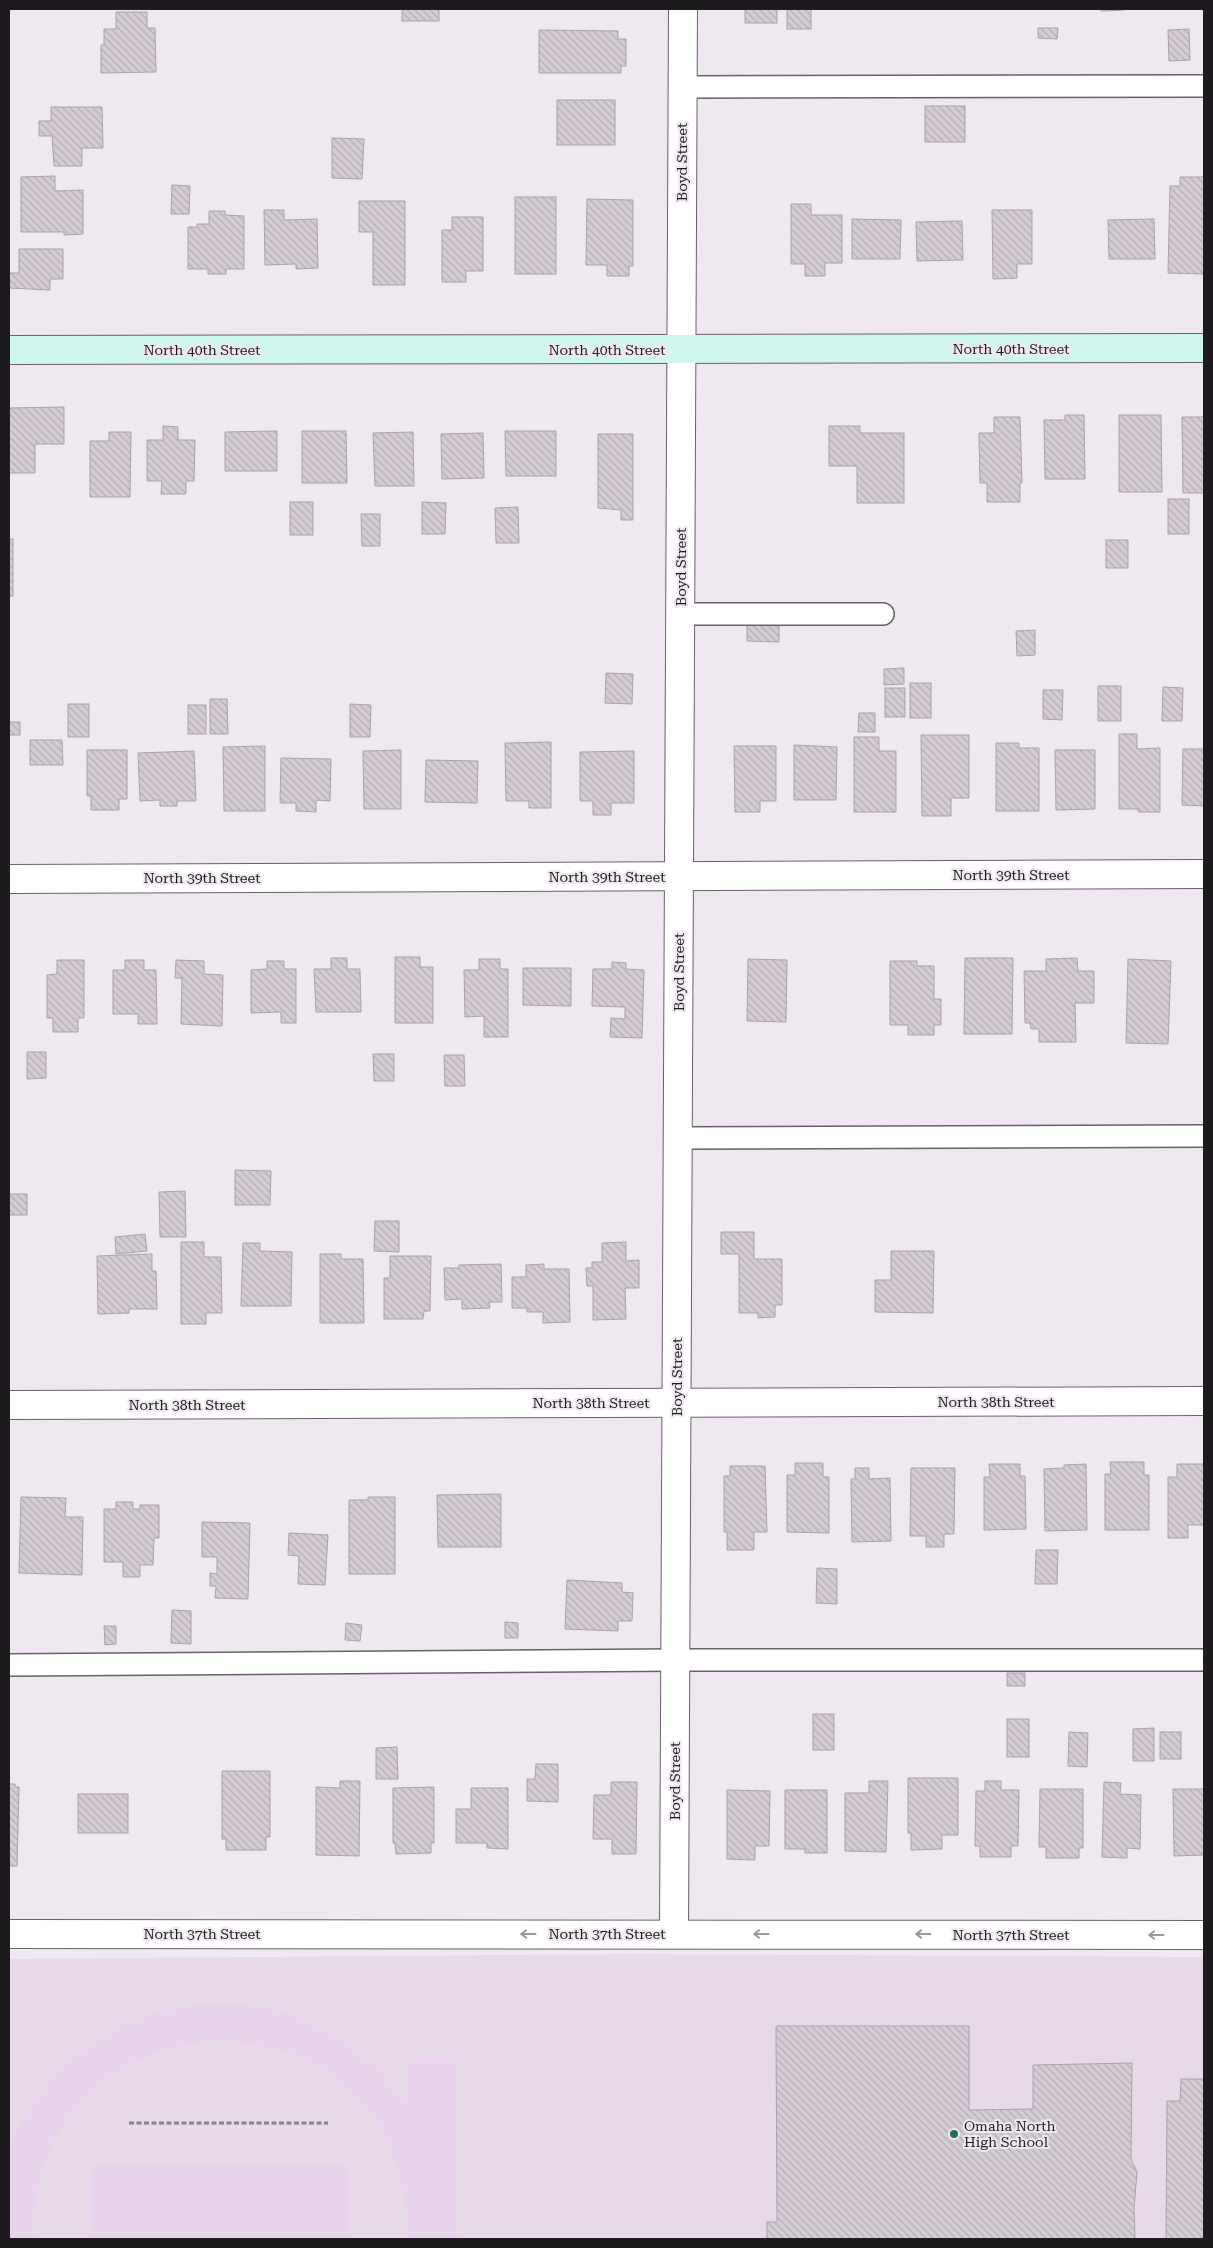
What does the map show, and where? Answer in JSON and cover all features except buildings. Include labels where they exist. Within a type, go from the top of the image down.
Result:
[{"type":"street","name":"Boyd Street","points":[[674,1934],[683,9]]},
{"type":"street","name":"North 40th Street","points":[[9,350],[1204,348]]},
{"type":"street","name":"North 39th Street","points":[[9,879],[1204,874]]},
{"type":"street","name":"North 38th Street","points":[[9,1405],[1204,1401]]},
{"type":"street","name":"North 37th Street","points":[[9,1934],[1204,1935]]},
{"type":"lane","points":[[683,87],[1204,86]]},
{"type":"lane","points":[[680,614],[883,614]]},
{"type":"lane","points":[[678,1138],[1204,1136]]},
{"type":"lane","points":[[9,1665],[675,1660],[1204,1660]]},
{"type":"path","points":[[129,2123],[328,2123]]},
{"type":"shaded area","points":[[635,1954],[1204,1957],[1204,2239],[9,2239],[9,1959]]},
{"type":"shaded area","points":[[220,2003],[251,2005],[278,2011],[322,2028],[361,2054],[379,2070],[408,2107],[409,2058],[457,2058],[457,2239],[408,2239],[392,2152],[349,2091],[289,2054],[220,2042],[151,2054],[91,2091],[49,2153],[33,2239],[9,2239],[9,2152],[18,2129],[31,2107],[47,2086],[65,2066],[85,2049],[129,2022],[169,2010]]},
{"type":"shaded area","points":[[92,2163],[349,2163],[349,2239],[92,2239]]},
{"type":"place","name":"Omaha North High School","points":[[954,2134]]}]
